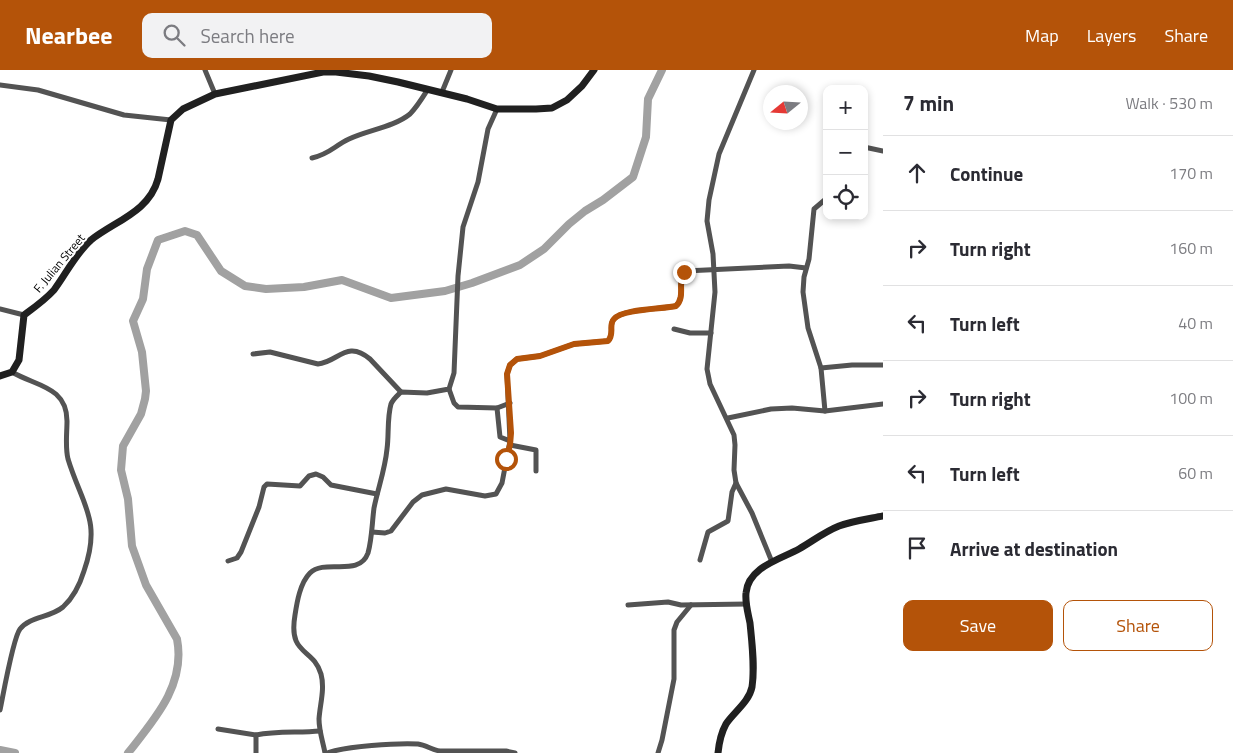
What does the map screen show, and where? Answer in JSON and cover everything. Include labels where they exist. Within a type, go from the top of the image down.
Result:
[{"type":"street","points":[[204,70],[215,94]]},
{"type":"street","points":[[442,92],[451,70]]},
{"type":"street","points":[[0,85],[38,90],[124,115],[171,120],[183,109],[215,94],[336,71],[369,76],[442,92],[497,109],[552,108],[567,100],[582,86],[594,70]]},
{"type":"street","points":[[754,70],[714,171],[707,221],[715,292],[707,373],[714,393],[728,418],[735,439],[734,470],[736,483],[752,513],[772,562]]},
{"type":"street","points":[[312,158],[328,153],[354,136],[404,118],[413,110],[428,89]]},
{"type":"street","points":[[497,109],[488,129],[478,182],[465,217],[461,240],[454,373],[449,389],[458,407],[497,408],[510,403]]},
{"type":"street","name":"F. Julian Street","points":[[24,315],[49,295],[90,241],[131,215],[153,193],[158,179],[171,120]]},
{"type":"street","points":[[868,148],[883,151]]},
{"type":"street","points":[[823,201],[814,209],[809,259],[803,283],[806,319],[821,368],[825,411]]},
{"type":"street","points":[[372,532],[385,533],[390,531],[413,502],[422,495],[446,489],[485,496],[496,494],[502,483],[510,443],[510,403],[507,374],[508,368],[513,361],[547,354],[574,344],[608,341],[612,335],[612,322],[616,317],[635,311],[677,305],[681,296],[681,276],[685,271],[789,266],[806,268]]},
{"type":"street","points":[[0,309],[24,315],[19,360],[12,372],[0,376]]},
{"type":"street","points":[[674,329],[690,333],[711,333]]},
{"type":"street","points":[[253,354],[276,353],[318,364],[326,363],[343,352],[356,351],[370,358],[401,392],[427,393],[449,389]]},
{"type":"street","points":[[821,368],[883,365]]},
{"type":"street","points":[[0,710],[18,632],[27,623],[51,615],[68,602],[83,573],[90,550],[92,534],[88,509],[67,453],[67,415],[64,404],[48,388],[12,372]]},
{"type":"street","points":[[401,392],[391,404],[386,460],[377,494],[369,549],[364,560],[348,567],[324,566],[314,570],[306,579],[298,600],[294,636],[300,649],[315,663],[321,674],[322,687],[319,719],[326,753],[342,749],[418,744],[440,751],[506,751],[516,753]]},
{"type":"street","points":[[728,418],[780,408],[825,411],[883,404]]},
{"type":"street","points":[[497,408],[500,437],[510,443],[536,450],[536,471]]},
{"type":"street","points":[[228,561],[237,558],[241,552],[259,507],[264,487],[267,484],[300,486],[309,476],[316,474],[323,477],[331,485],[377,494]]},
{"type":"street","points":[[700,560],[708,532],[726,524],[728,521],[732,492],[736,483]]},
{"type":"street","points":[[718,753],[722,731],[748,698],[752,687],[752,649],[746,592],[749,583],[760,570],[797,550],[819,535],[852,522],[883,516]]},
{"type":"street","points":[[628,605],[668,602],[678,604],[747,604]]},
{"type":"street","points":[[658,753],[674,679],[674,630],[677,622],[691,604]]},
{"type":"street","points":[[218,729],[256,735],[278,732],[320,731]]},
{"type":"street","points":[[256,735],[256,753]]},
{"type":"waterway","points":[[128,753],[166,701],[177,672],[179,656],[177,639],[146,585],[132,546],[128,499],[121,470],[123,446],[141,414],[145,399],[146,391],[142,352],[133,321],[143,299],[147,269],[158,240],[185,231],[197,235],[221,271],[245,286],[266,289],[304,287],[342,280],[391,298],[445,291],[472,283],[520,265],[544,249],[585,211],[633,177],[646,137],[648,99],[662,70]]},
{"type":"waterway","points":[[0,750],[15,753]]},
{"type":"route","points":[[506,459],[511,433],[507,374],[508,368],[513,361],[540,356],[574,344],[608,341],[612,335],[612,322],[616,317],[635,311],[676,306],[681,299],[681,278],[684,272]]}]
